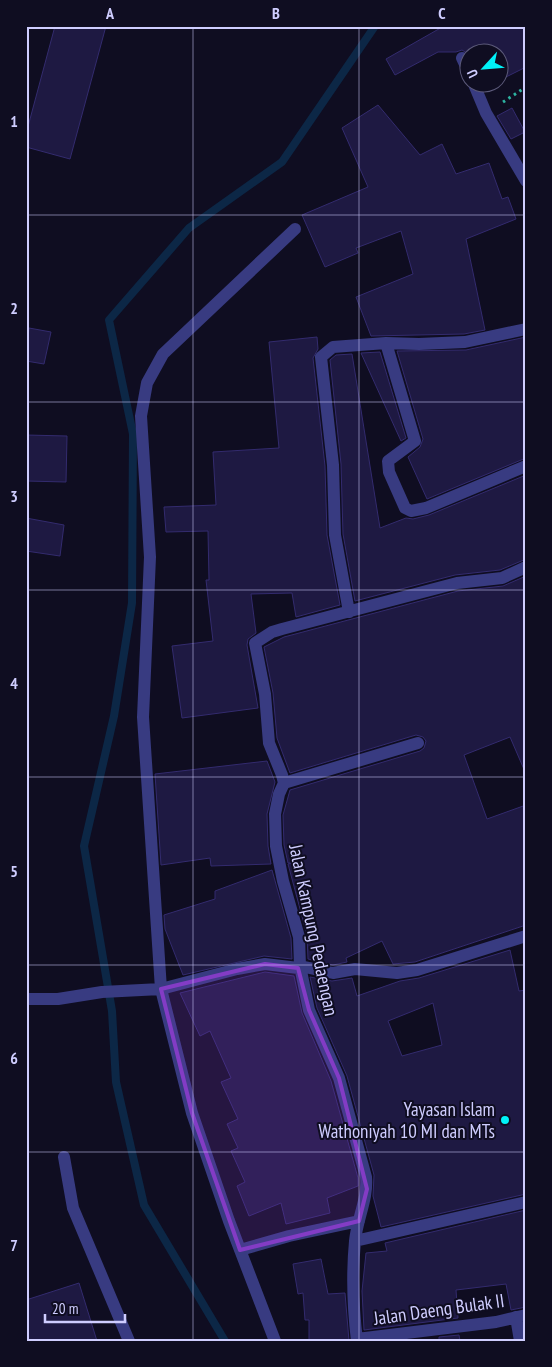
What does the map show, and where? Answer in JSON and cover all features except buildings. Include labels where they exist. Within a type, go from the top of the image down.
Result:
[{"type":"street","points":[[477,92],[486,113],[526,181]]},
{"type":"street","points":[[275,1341],[240,1250],[192,1113],[161,989],[143,717],[150,557],[141,416],[147,382],[163,354],[295,229]]},
{"type":"street","points":[[350,612],[336,535],[333,465],[321,357],[332,348],[386,343],[465,342],[526,329]]},
{"type":"street","points":[[386,343],[414,442],[388,461],[389,472],[405,508],[411,511],[426,508],[526,466]]},
{"type":"street","points":[[418,743],[284,784],[269,743],[265,694],[255,643],[272,632],[282,629],[457,583],[502,578],[526,567]]},
{"type":"street","name":"Jalan Kampung Pedaengan","points":[[284,784],[279,794],[275,814],[276,846],[283,881],[299,937],[300,966],[309,1010],[339,1078],[362,1158],[367,1189],[355,1240],[354,1288],[357,1340]]},
{"type":"street","points":[[26,999],[58,999],[102,992],[161,989],[237,969],[265,964],[298,968],[300,966],[333,973],[355,969],[397,973],[416,970],[526,936]]},
{"type":"street","points":[[64,1157],[73,1208],[129,1341]]},
{"type":"street","points":[[355,1240],[526,1202]]},
{"type":"street","points":[[240,1250],[289,1236],[359,1220]]},
{"type":"street","points":[[520,1341],[521,1316]]},
{"type":"street","name":"Jalan Daeng Bulak II","points":[[357,1340],[496,1322],[521,1316]]},
{"type":"path","points":[[486,113],[526,87]]},
{"type":"highlighted area","points":[[265,964],[298,968],[309,1010],[339,1078],[367,1189],[359,1221],[240,1250],[192,1113],[161,989]]},
{"type":"waterway","points":[[225,1341],[144,1205],[116,1082],[112,1011],[84,846],[114,716],[132,603],[133,434],[109,320],[189,228],[282,162],[375,26]]},
{"type":"place","name":"Yayasan Islam Wathoniyah 10 MI dan MTs","points":[[505,1120]]}]
